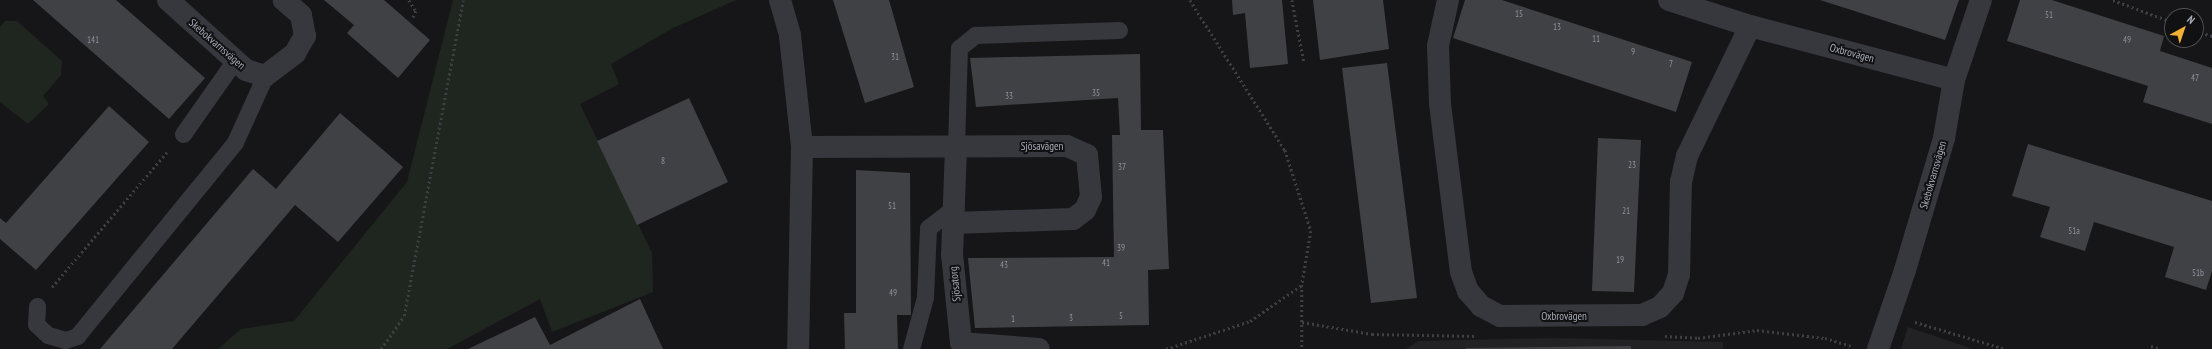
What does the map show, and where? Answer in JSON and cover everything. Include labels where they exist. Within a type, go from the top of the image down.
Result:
[{"type":"street","name":"Skebokvarnsvägen","points":[[168,0],[246,70],[265,76]]},
{"type":"street","points":[[265,76],[290,58],[305,36],[301,15],[284,0]]},
{"type":"street","points":[[780,0],[790,36],[802,147],[798,349]]},
{"type":"street","name":"Oxbrovägen","points":[[1448,0],[1438,46],[1440,104],[1461,272],[1468,291],[1481,306],[1500,316],[1642,315],[1660,307],[1673,293],[1680,275],[1681,182],[1688,156],[1750,26]]},
{"type":"street","name":"Oxbrovägen","points":[[1669,0],[1750,26],[1954,80]]},
{"type":"street","name":"Skebokvarnsvägen","points":[[1878,349],[1944,138],[1954,80],[1981,0]]},
{"type":"street","name":"Sjösavägen","points":[[802,147],[1077,147],[1087,155],[1092,197],[1085,210],[1073,219],[954,216]]},
{"type":"street","name":"Sjösatorg","points":[[956,147],[952,254],[961,343],[1039,349]]},
{"type":"lane","points":[[956,147],[959,48],[975,36],[1119,30]]},
{"type":"lane","points":[[183,134],[235,60]]},
{"type":"lane","points":[[36,306],[36,324],[48,335],[65,340],[77,336],[235,142],[265,76]]},
{"type":"lane","points":[[912,349],[925,297],[928,228],[954,216]]},
{"type":"path","points":[[409,0],[416,11],[412,20]]},
{"type":"path","points":[[381,349],[404,316],[463,0]]},
{"type":"path","points":[[1190,0],[1285,150],[1311,231],[1302,285],[1302,349]]},
{"type":"path","points":[[1292,0],[1304,62]]},
{"type":"path","points":[[2113,0],[2164,19]]},
{"type":"path","points":[[36,306],[183,134]]},
{"type":"path","points":[[1166,349],[1250,320],[1302,285]]},
{"type":"path","points":[[1908,320],[2005,349]]},
{"type":"path","points":[[2151,346],[2160,349]]},
{"type":"shaded area","points":[[453,0],[736,0],[673,28],[611,64],[619,84],[580,104],[652,253],[653,292],[552,332],[540,299],[447,349],[218,349],[241,329],[294,321],[407,182]]},
{"type":"shaded area","points":[[5,21],[17,21],[62,61],[61,75],[43,96],[49,104],[28,124],[0,102],[0,27]]},
{"type":"shaded area","points":[[1908,327],[1973,349],[1901,349]]},
{"type":"shaded area","points":[[1553,338],[1723,342],[1723,349],[1405,349],[1419,341]]},
{"type":"building","points":[[33,0],[116,0],[205,78],[169,119]]},
{"type":"building","points":[[324,0],[384,0],[430,40],[398,78],[347,33],[354,25]]},
{"type":"building","points":[[833,0],[889,0],[914,87],[865,103]]},
{"type":"building","points":[[1232,0],[1282,0],[1288,64],[1250,68],[1245,13],[1233,15]]},
{"type":"building","points":[[1313,0],[1383,0],[1389,49],[1320,60]]},
{"type":"building","points":[[1465,0],[1502,0],[1692,62],[1676,112],[1453,38]]},
{"type":"building","points":[[1820,0],[1959,0],[1945,40]]},
{"type":"building","points":[[2020,0],[2052,0],[2164,36],[2160,51],[2212,68],[2212,124],[2143,102],[2148,86],[2007,41]]},
{"type":"building","points":[[1140,54],[1141,130],[1163,130],[1169,269],[1148,270],[1149,325],[975,328],[968,258],[1114,257],[1112,135],[1120,135],[1118,98],[976,107],[970,58]]},
{"type":"building","points":[[1387,63],[1417,298],[1371,303],[1342,68]]},
{"type":"building","points":[[689,98],[728,182],[637,225],[597,141]]},
{"type":"building","points":[[109,106],[149,142],[36,270],[0,239],[0,218],[6,223]]},
{"type":"building","points":[[340,113],[403,167],[338,242],[295,205],[172,349],[100,349],[253,169],[276,189]]},
{"type":"building","points":[[1598,138],[1641,140],[1634,292],[1592,291]]},
{"type":"building","points":[[2028,144],[2212,201],[2212,271],[2206,290],[2165,277],[2174,247],[2094,222],[2085,251],[2040,237],[2050,207],[2012,196]]},
{"type":"building","points":[[856,170],[910,173],[911,315],[897,315],[898,349],[845,349],[844,313],[856,313]]},
{"type":"building","points":[[640,299],[663,349],[468,349],[535,317],[550,345]]},
{"type":"building","points":[[1631,346],[1631,349],[1466,349],[1466,348]]}]
